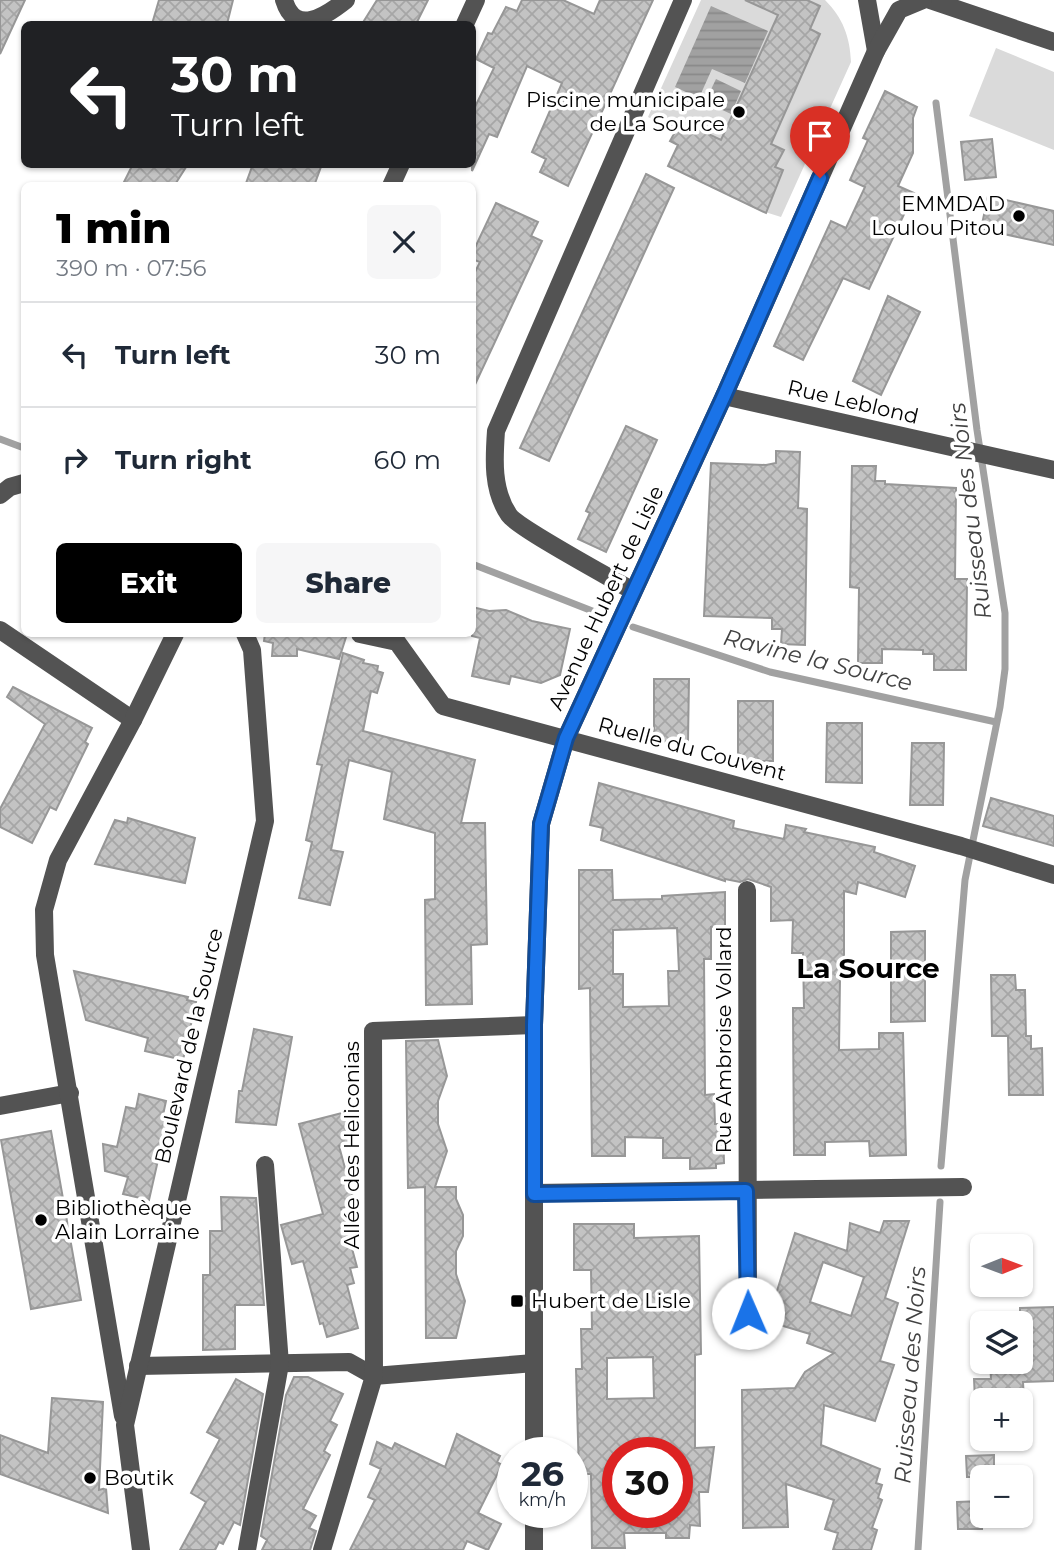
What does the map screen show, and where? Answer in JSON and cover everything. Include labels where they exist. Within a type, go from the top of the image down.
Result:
[{"type":"street","points":[[284,0],[288,11],[296,18],[307,20],[327,15],[346,0]]},
{"type":"street","points":[[466,21],[476,0]]},
{"type":"street","points":[[633,591],[510,517],[497,490],[494,460],[496,431],[683,0]]},
{"type":"street","name":"Avenue Hubert de Lisle","points":[[534,1437],[534,1025],[541,824],[566,738],[724,396],[876,51],[899,10],[923,0]]},
{"type":"street","points":[[930,0],[1054,42]]},
{"type":"street","points":[[870,1],[876,51]]},
{"type":"street","name":"Rue Leblond","points":[[724,396],[1054,470]]},
{"type":"street","points":[[0,495],[10,487],[21,484]]},
{"type":"street","points":[[0,629],[133,720]]},
{"type":"street","points":[[125,1425],[45,955],[44,910],[58,860],[133,720],[174,637]]},
{"type":"street","name":"Boulevard de la Source","points":[[141,1550],[125,1425],[265,821],[252,650],[246,637]]},
{"type":"street","name":"Ruelle du Couvent","points":[[374,637],[397,642],[443,706],[961,846],[1054,875]]},
{"type":"street","name":"Rue Ambroise Vollard","points":[[747,891],[748,1313]]},
{"type":"street","name":"Allée des Heliconias","points":[[322,1550],[374,1376],[373,1031],[534,1025]]},
{"type":"street","points":[[0,1107],[70,1093]]},
{"type":"street","points":[[247,1550],[280,1364],[265,1165]]},
{"type":"street","points":[[534,1194],[963,1187]]},
{"type":"street","points":[[138,1366],[349,1362],[374,1376],[534,1363]]},
{"type":"street","points":[[534,1528],[534,1550]]},
{"type":"shaded area","name":"Piscine municipale de La Source","points":[[701,0],[825,0],[844,28],[851,62],[781,217],[756,209],[682,173],[686,165],[671,159],[678,145],[670,141],[675,131],[648,117]]},
{"type":"shaded area","points":[[711,6],[768,31],[745,83],[712,69],[699,98],[675,87]]},
{"type":"shaded area","points":[[996,48],[1054,72],[1054,150],[969,116]]},
{"type":"shaded area","points":[[716,79],[741,91],[731,114],[705,102]]},
{"type":"building","points":[[0,0],[25,0],[0,54]]},
{"type":"building","points":[[159,0],[233,0],[228,21],[153,21]]},
{"type":"building","points":[[377,0],[428,0],[418,21],[364,21]]},
{"type":"building","points":[[522,0],[563,0],[594,14],[600,0],[653,0],[568,186],[540,172],[546,159],[532,152],[562,83],[527,66],[497,137],[489,134],[476,162],[476,105],[494,68],[476,59],[488,33],[492,34],[506,7],[517,11]]},
{"type":"building","points":[[745,0],[807,0],[820,6],[810,29],[820,34],[771,144],[784,150],[775,167],[783,170],[766,213],[668,166],[678,145],[670,141],[681,121],[721,140],[778,15]]},
{"type":"building","points":[[885,91],[917,107],[913,118],[913,153],[898,186],[914,193],[869,289],[843,278],[803,360],[774,346],[831,221],[846,228],[865,187],[850,180],[868,140],[863,138]]},
{"type":"building","points":[[992,139],[996,177],[965,180],[961,142]]},
{"type":"building","points":[[131,168],[185,168],[177,182],[124,182]]},
{"type":"building","points":[[252,168],[321,168],[315,182],[246,182]]},
{"type":"building","points":[[646,174],[674,188],[549,461],[520,448]]},
{"type":"building","name":"EMMDAD Loulou Pitou","points":[[988,196],[1054,211],[1054,245],[981,229]]},
{"type":"building","points":[[496,203],[538,222],[531,236],[542,241],[476,382],[476,270],[480,262],[476,260],[476,246]]},
{"type":"building","points":[[888,296],[920,312],[881,395],[853,381]]},
{"type":"building","points":[[626,426],[657,440],[606,552],[578,539],[590,513],[586,511]]},
{"type":"building","points":[[776,451],[800,452],[798,508],[807,509],[805,645],[781,644],[782,629],[772,629],[772,618],[704,616],[711,463],[766,465],[776,463]]},
{"type":"building","points":[[852,466],[876,466],[875,481],[885,481],[885,484],[956,488],[955,579],[967,579],[966,670],[934,670],[934,654],[923,654],[923,650],[882,649],[882,663],[858,663],[859,588],[850,587]]},
{"type":"building","points":[[476,608],[489,611],[506,610],[532,621],[570,629],[560,675],[541,683],[511,676],[509,684],[472,676],[480,638],[476,637]]},
{"type":"building","points":[[265,637],[346,637],[339,659],[297,649],[297,656],[272,656],[273,643],[264,641]]},
{"type":"building","points":[[343,653],[364,660],[363,663],[378,666],[377,671],[383,673],[377,693],[371,691],[363,731],[475,760],[461,823],[485,823],[487,944],[471,945],[472,1004],[426,1005],[425,900],[435,899],[435,833],[384,819],[392,772],[349,760],[331,850],[343,852],[330,905],[299,898],[312,842],[306,840],[322,765],[317,764]]},
{"type":"building","points":[[654,679],[689,679],[688,742],[654,741]]},
{"type":"building","points":[[13,687],[92,728],[85,742],[88,744],[56,810],[50,807],[32,843],[0,827],[0,809],[45,724],[7,697]]},
{"type":"building","points":[[738,701],[773,701],[773,761],[738,761]]},
{"type":"building","points":[[827,723],[862,723],[862,783],[826,782]]},
{"type":"building","points":[[912,743],[944,743],[943,805],[910,805]]},
{"type":"building","points":[[599,783],[734,821],[733,828],[784,839],[786,825],[806,829],[804,832],[875,847],[874,852],[915,866],[905,897],[858,882],[856,894],[844,891],[844,978],[840,978],[839,1050],[879,1049],[879,1033],[903,1033],[906,1155],[870,1156],[869,1141],[825,1142],[825,1155],[794,1155],[793,1008],[804,1008],[803,953],[792,953],[793,920],[771,921],[771,887],[748,879],[740,882],[725,881],[601,840],[603,828],[590,825]]},
{"type":"building","points":[[991,798],[1054,816],[1054,846],[983,826]]},
{"type":"building","points":[[128,818],[195,838],[185,883],[95,864],[115,820],[127,823]]},
{"type":"building","points":[[579,870],[612,870],[613,900],[662,899],[662,896],[725,892],[725,927],[711,927],[711,959],[704,959],[705,1095],[714,1094],[715,1124],[723,1124],[724,1163],[716,1164],[716,1168],[690,1169],[690,1158],[663,1158],[663,1138],[625,1137],[625,1156],[592,1156],[590,988],[579,989]],"holes":[[[677,928],[679,971],[668,971],[669,1006],[623,1007],[623,974],[613,974],[613,930]]]},
{"type":"building","points":[[925,931],[925,1021],[891,1022],[891,932]]},
{"type":"building","points":[[74,971],[188,997],[187,1000],[196,1002],[183,1060],[145,1051],[148,1038],[86,1020]]},
{"type":"building","points":[[991,975],[1015,975],[1016,990],[1025,990],[1026,1036],[1031,1036],[1031,1049],[1042,1048],[1043,1095],[1009,1095],[1008,1036],[992,1036]]},
{"type":"building","points":[[254,1029],[292,1037],[276,1125],[236,1122],[239,1091],[242,1091]]},
{"type":"building","points":[[438,1040],[447,1076],[438,1101],[438,1124],[447,1151],[435,1187],[456,1187],[456,1199],[463,1215],[463,1236],[456,1251],[456,1274],[465,1301],[456,1338],[426,1338],[425,1187],[408,1188],[406,1041]]},
{"type":"building","points":[[139,1094],[166,1101],[163,1115],[168,1116],[149,1200],[123,1194],[128,1177],[105,1171],[103,1144],[117,1147],[126,1107],[136,1109]]},
{"type":"building","points":[[346,1112],[354,1142],[339,1146],[355,1205],[341,1208],[357,1267],[350,1268],[354,1283],[347,1285],[358,1328],[327,1337],[323,1323],[320,1324],[303,1261],[292,1264],[281,1225],[323,1214],[299,1124]]},
{"type":"building","name":"Bibliothèque Alain Lorraine","points":[[51,1131],[81,1300],[31,1309],[1,1140]]},
{"type":"building","points":[[221,1197],[256,1198],[264,1305],[235,1305],[235,1349],[203,1350],[203,1275],[210,1275],[210,1231],[222,1231]]},
{"type":"building","points":[[884,1221],[909,1221],[885,1298],[898,1303],[880,1361],[894,1365],[875,1421],[824,1405],[821,1445],[880,1469],[876,1483],[882,1485],[878,1498],[882,1500],[872,1528],[877,1530],[871,1550],[833,1550],[838,1533],[825,1529],[834,1500],[786,1484],[788,1527],[743,1528],[742,1390],[795,1388],[805,1372],[834,1353],[807,1343],[810,1334],[780,1325],[784,1311],[772,1307],[795,1233],[847,1251],[850,1223],[880,1233]],"holes":[[[823,1262],[864,1277],[851,1316],[810,1302]]]},
{"type":"building","points":[[574,1224],[634,1224],[634,1238],[699,1236],[701,1354],[695,1355],[695,1448],[714,1447],[708,1492],[699,1492],[700,1526],[693,1525],[693,1437],[602,1437],[602,1528],[690,1528],[689,1538],[666,1538],[666,1533],[624,1533],[625,1548],[592,1548],[588,1437],[578,1437],[576,1369],[582,1369],[581,1329],[592,1329],[591,1270],[574,1270]],"holes":[[[653,1357],[654,1398],[607,1399],[607,1358]]]},
{"type":"building","points":[[1054,1307],[1054,1381],[1023,1382],[1023,1388],[974,1388],[974,1379],[991,1379],[991,1374],[1033,1374],[1033,1311],[1020,1311],[1020,1308]]},
{"type":"building","points":[[294,1377],[308,1377],[343,1394],[330,1421],[337,1425],[324,1451],[330,1455],[303,1509],[316,1516],[309,1528],[316,1531],[310,1550],[262,1550],[267,1540],[261,1536],[286,1395]]},
{"type":"building","points":[[236,1379],[263,1394],[240,1525],[234,1522],[223,1544],[219,1542],[215,1550],[180,1550],[206,1502],[191,1493],[220,1439],[207,1432]]},
{"type":"building","points":[[52,1398],[103,1402],[99,1490],[106,1488],[108,1513],[0,1474],[0,1435],[48,1453]]},
{"type":"building","points":[[457,1434],[497,1454],[497,1475],[478,1513],[497,1522],[499,1528],[488,1550],[467,1541],[463,1550],[350,1550],[375,1500],[368,1497],[381,1469],[370,1464],[377,1442],[392,1449],[395,1443],[445,1467]]},
{"type":"building","points":[[994,1455],[994,1465],[970,1465],[970,1477],[967,1477],[966,1456]]},
{"type":"building","points":[[970,1501],[970,1528],[982,1529],[958,1529],[957,1502]]},
{"type":"waterway","name":"Ruisseau des Noirs","points":[[936,103],[977,430],[1005,613],[1005,669],[1000,707],[965,880],[941,1166]]},
{"type":"waterway","name":"Ravine la Source","points":[[0,439],[21,447]]},
{"type":"waterway","name":"Ravine la Source","points":[[476,566],[600,614]]},
{"type":"waterway","name":"Ravine la Source","points":[[633,627],[770,672],[996,722]]},
{"type":"waterway","name":"Ruisseau des Noirs","points":[[918,1550],[940,1202]]},
{"type":"place","name":"Piscine municipale de La Source","points":[[739,112]]},
{"type":"place","name":"EMMDAD Loulou Pitou","points":[[1019,216]]},
{"type":"place","name":"Bibliothèque Alain Lorraine","points":[[41,1220]]},
{"type":"place","name":"Hubert de Lisle","points":[[517,1301]]},
{"type":"place","name":"Boutik","points":[[90,1478]]},
{"type":"district","name":"La Source","points":[[868,968]]},
{"type":"route","points":[[748,1313],[746,1191],[534,1194],[534,1025],[541,824],[566,738],[724,396],[820,178]]}]
